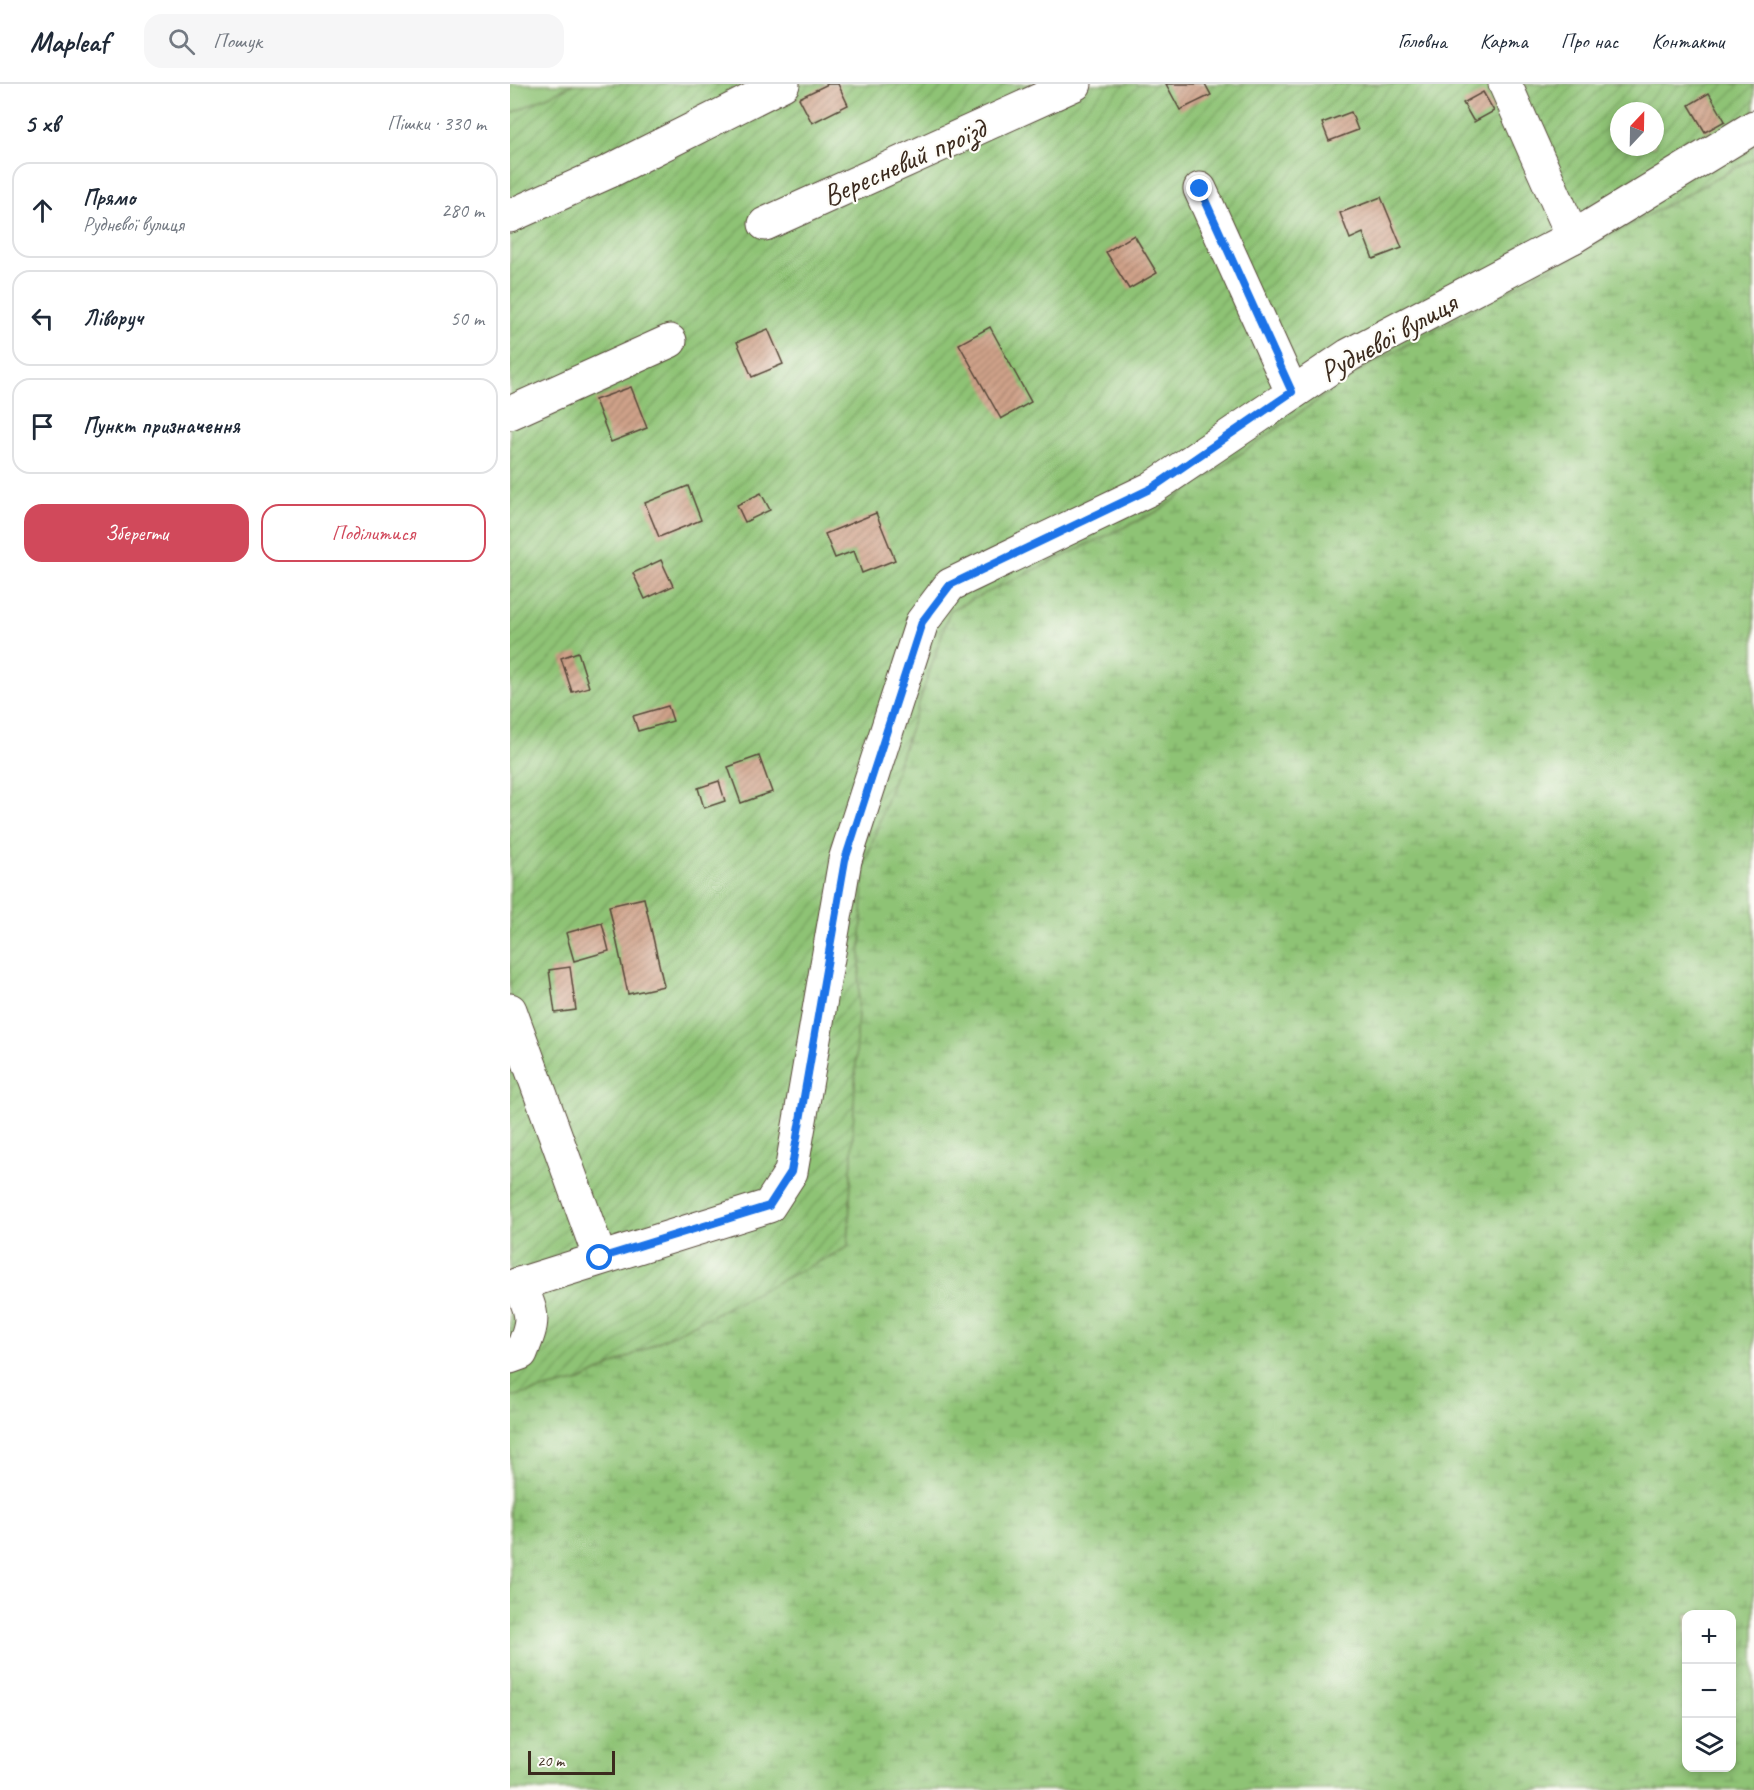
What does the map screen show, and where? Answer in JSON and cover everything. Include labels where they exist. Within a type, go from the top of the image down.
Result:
[{"type":"street","points":[[510,216],[608,172],[783,84]]},
{"type":"street","name":"Вересневий проїзд","points":[[765,224],[1075,84]]},
{"type":"street","points":[[1505,84],[1574,237]]},
{"type":"street","name":"Руднєвої вулиця","points":[[515,1286],[769,1206],[791,1172],[845,860],[922,622],[950,585],[1152,488],[1349,355],[1574,237],[1754,127]]},
{"type":"street","points":[[1200,189],[1292,392]]},
{"type":"street","points":[[510,412],[670,341]]},
{"type":"street","points":[[511,1019],[600,1258]]},
{"type":"street","points":[[510,1357],[520,1353],[531,1329],[532,1312],[515,1286]]},
{"type":"green space","points":[[510,84],[574,84],[510,114]]},
{"type":"green space","points":[[574,84],[1754,84],[1754,158],[1364,368],[1158,511],[950,610],[864,867],[848,1247],[580,1381],[510,1397],[510,114]]},
{"type":"green space","points":[[1754,158],[1754,1790],[510,1790],[510,1397],[580,1381],[848,1247],[864,867],[950,610],[1158,511],[1364,368]]},
{"type":"building","points":[[828,84],[838,84],[848,105],[812,123],[799,98]]},
{"type":"building","points":[[1166,84],[1205,84],[1211,95],[1180,110]]},
{"type":"building","points":[[1483,92],[1494,111],[1474,122],[1463,103]]},
{"type":"building","points":[[1709,93],[1725,121],[1705,132],[1689,105]]},
{"type":"building","points":[[1351,112],[1358,130],[1329,141],[1322,123]]},
{"type":"building","points":[[1381,197],[1402,248],[1373,259],[1363,233],[1350,239],[1340,213]]},
{"type":"building","points":[[1134,235],[1157,273],[1129,289],[1106,252]]},
{"type":"building","points":[[990,327],[1031,402],[1001,419],[959,344]]},
{"type":"building","points":[[768,329],[783,364],[752,377],[737,342]]},
{"type":"building","points":[[631,387],[647,428],[611,442],[595,400]]},
{"type":"building","points":[[688,486],[701,520],[659,537],[645,503]]},
{"type":"building","points":[[761,493],[770,510],[745,522],[737,505]]},
{"type":"building","points":[[876,513],[895,560],[862,573],[854,551],[835,558],[825,534]]},
{"type":"building","points":[[661,560],[673,586],[645,599],[633,573]]},
{"type":"building","points":[[578,652],[589,687],[572,692],[561,658]]},
{"type":"building","points":[[668,706],[673,721],[638,731],[633,716]]},
{"type":"building","points":[[759,756],[772,792],[741,803],[728,767]]},
{"type":"building","points":[[719,781],[725,801],[704,808],[698,788]]},
{"type":"building","points":[[644,898],[664,986],[628,994],[609,906]]},
{"type":"building","points":[[602,923],[609,951],[574,961],[566,933]]},
{"type":"building","points":[[570,967],[576,1010],[555,1013],[549,970]]},
{"type":"route","points":[[600,1258],[769,1206],[791,1172],[845,860],[922,622],[950,585],[1152,488],[1292,392],[1200,189]]}]
